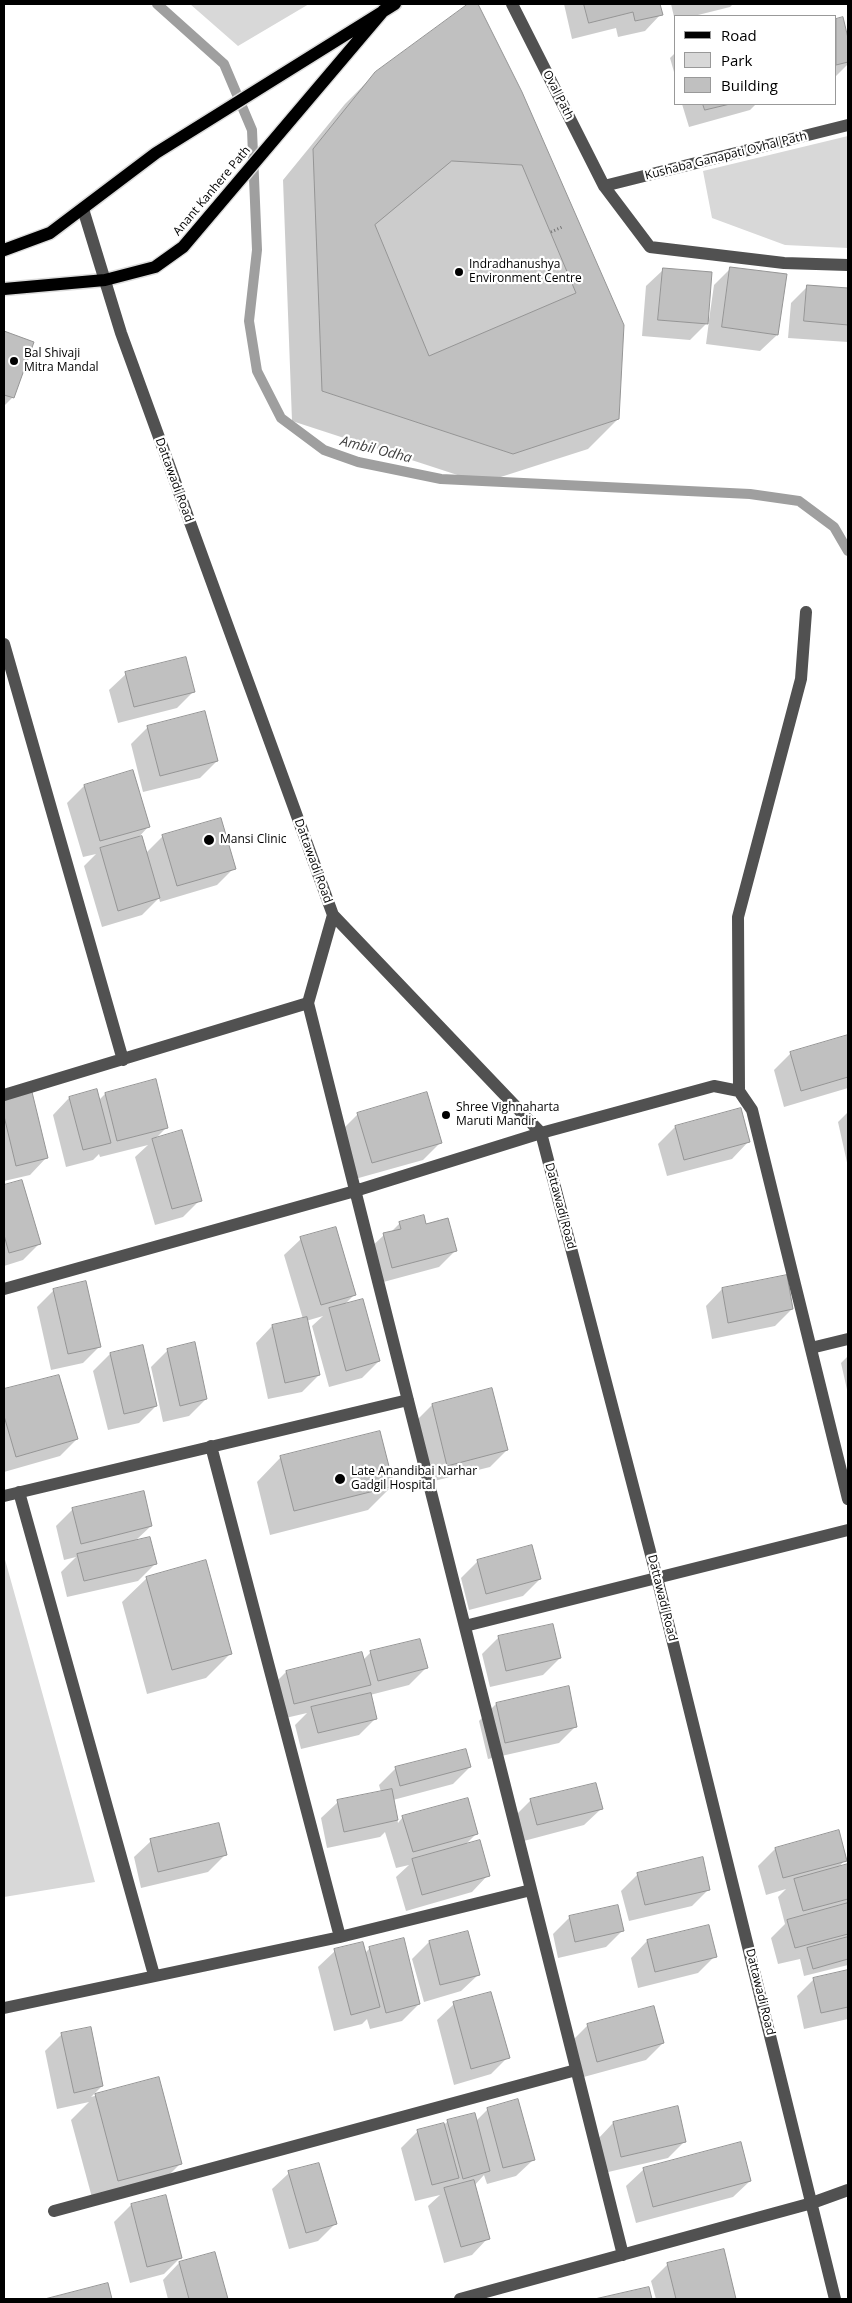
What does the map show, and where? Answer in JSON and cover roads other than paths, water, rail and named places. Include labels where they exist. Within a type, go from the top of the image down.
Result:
[{"type":"main road","name":"Anant Kanhere Path","points":[[4,250],[50,233],[156,153],[389,7]]},
{"type":"main road","name":"Anant Kanhere Path","points":[[4,289],[105,280],[155,267],[183,247],[345,55],[389,7]]},
{"type":"street","name":"Oval Path","points":[[512,4],[604,186],[650,247],[784,263],[848,265]]},
{"type":"street","name":"Kushaba Ganapati Ovhal Path","points":[[604,186],[848,125]]},
{"type":"street","name":"Dattawadi Road","points":[[83,208],[120,333],[333,915],[541,1133],[657,1578],[835,2299]]},
{"type":"street","points":[[806,612],[801,679],[738,918],[739,1091],[752,1110],[848,1499]]},
{"type":"street","points":[[4,644],[122,1060]]},
{"type":"street","points":[[333,915],[308,1004],[623,2255]]},
{"type":"street","points":[[4,1095],[308,1004]]},
{"type":"street","points":[[4,1289],[355,1191],[541,1133],[714,1086],[739,1091]]},
{"type":"street","points":[[811,1348],[848,1339]]},
{"type":"street","points":[[4,1496],[408,1400]]},
{"type":"street","points":[[211,1446],[340,1937]]},
{"type":"street","points":[[19,1492],[154,1975]]},
{"type":"street","points":[[465,1626],[848,1530]]},
{"type":"street","points":[[4,2008],[340,1937],[531,1890]]},
{"type":"street","points":[[54,2211],[576,2070]]},
{"type":"street","points":[[460,2299],[812,2203],[848,2190]]},
{"type":"waterway","name":"Ambil Odha","points":[[157,4],[224,64],[252,130],[257,250],[249,321],[257,371],[281,418],[324,450],[358,462],[441,479],[750,494],[799,501],[834,527],[848,551]]},
{"type":"place","name":"Indradhanushya Environment Centre","points":[[459,272]]},
{"type":"place","name":"Bal Shivaji Mitra Mandal","points":[[14,361]]},
{"type":"place","name":"Mansi Clinic","points":[[209,840]]},
{"type":"place","name":"Shree Vighnaharta Maruti Mandir","points":[[446,1115]]},
{"type":"place","name":"Late Anandibai Narhar Gadgil Hospital","points":[[340,1479]]}]
